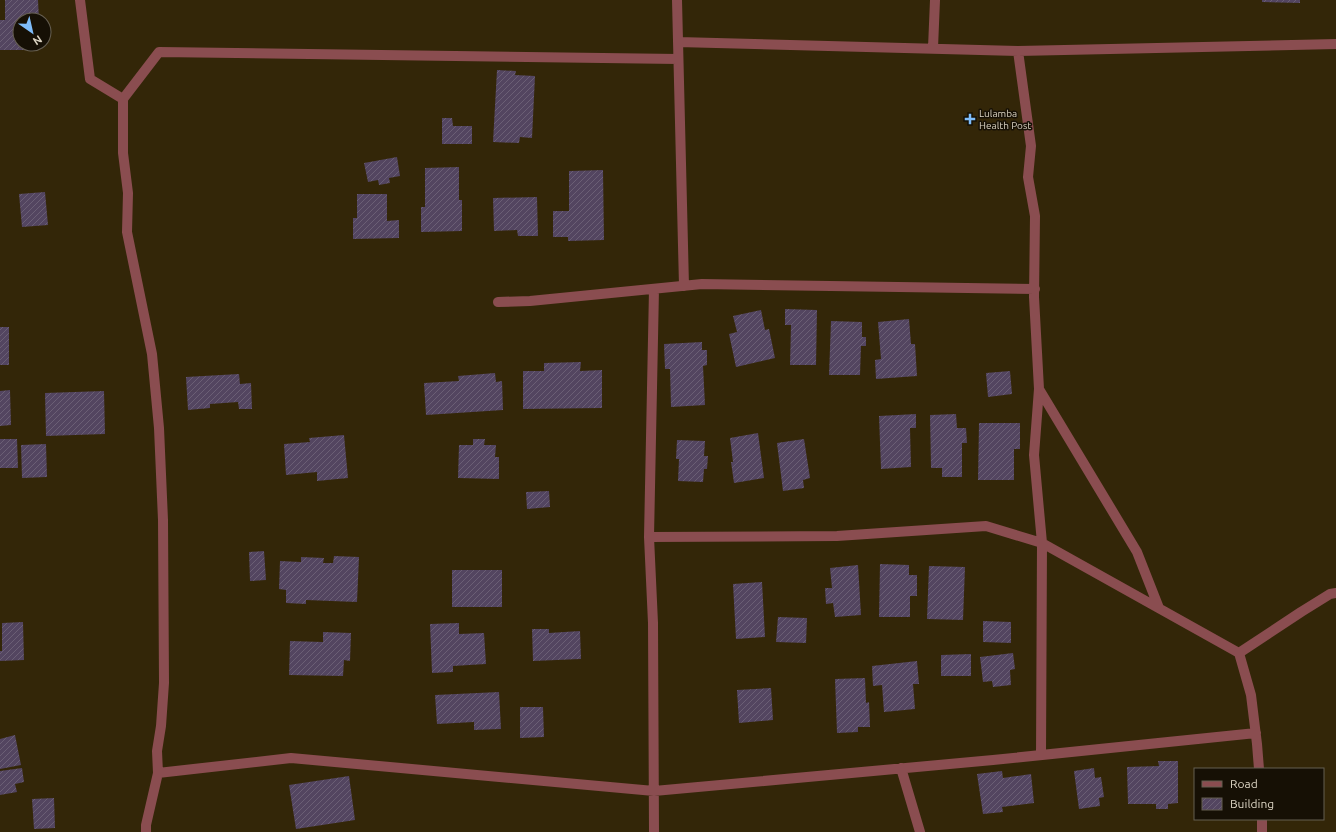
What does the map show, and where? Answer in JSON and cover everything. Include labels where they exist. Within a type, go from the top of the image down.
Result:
[{"type":"street","points":[[80,0],[90,79],[123,99]]},
{"type":"street","points":[[677,0],[684,286]]},
{"type":"street","points":[[933,48],[935,0]]},
{"type":"street","points":[[678,42],[1018,50],[1336,44]]},
{"type":"street","points":[[1018,50],[1031,146],[1028,177],[1035,216],[1035,289],[1039,389],[1034,455],[1042,543],[1041,755]]},
{"type":"street","points":[[146,832],[146,825],[158,773],[157,751],[161,726],[164,654],[163,520],[159,428],[152,354],[127,232],[128,193],[123,153],[123,99],[159,52],[332,53],[678,59]]},
{"type":"street","points":[[498,302],[530,301],[702,284],[1035,289]]},
{"type":"street","points":[[654,288],[649,537],[653,623],[654,832]]},
{"type":"street","points":[[1039,389],[1137,552],[1159,608]]},
{"type":"street","points":[[649,537],[837,536],[986,526],[1042,543],[1239,653],[1251,695],[1259,768]]},
{"type":"street","points":[[1239,653],[1330,594],[1336,593]]},
{"type":"street","points":[[158,773],[291,758],[654,791],[1041,755],[1256,733]]},
{"type":"street","points":[[901,768],[920,832]]},
{"type":"street","points":[[1262,820],[1262,832]]},
{"type":"building","points":[[5,0],[38,0],[39,12],[12,12],[12,50],[0,50],[0,20],[5,20]]},
{"type":"building","points":[[1262,0],[1300,0],[1300,3],[1262,2]]},
{"type":"building","points":[[497,70],[516,71],[515,75],[535,76],[532,138],[520,137],[519,143],[493,142]]},
{"type":"building","points":[[442,118],[452,118],[453,126],[472,126],[472,144],[442,144]]},
{"type":"building","points":[[397,157],[400,176],[389,178],[390,183],[379,185],[378,180],[368,182],[364,163]]},
{"type":"building","points":[[459,167],[459,200],[462,200],[462,231],[421,232],[421,207],[425,207],[425,168]]},
{"type":"building","points":[[603,170],[604,240],[568,241],[568,237],[553,237],[553,211],[569,211],[569,171]]},
{"type":"building","points":[[45,192],[48,225],[22,227],[19,194]]},
{"type":"building","points":[[357,194],[387,194],[387,221],[399,220],[399,238],[353,239],[353,218],[357,218]]},
{"type":"building","points":[[537,197],[538,236],[518,236],[517,230],[494,231],[493,198]]},
{"type":"building","points":[[785,309],[817,310],[816,365],[790,365],[791,325],[785,325]]},
{"type":"building","points":[[761,310],[765,330],[769,329],[775,358],[736,367],[729,334],[737,332],[733,316]]},
{"type":"building","points":[[909,319],[911,344],[915,344],[917,376],[876,379],[875,360],[881,359],[878,322]]},
{"type":"building","points":[[831,321],[862,322],[862,337],[866,337],[866,346],[861,346],[860,375],[829,375]]},
{"type":"building","points":[[0,327],[9,327],[9,365],[0,365]]},
{"type":"building","points":[[702,342],[702,350],[707,350],[707,365],[703,366],[705,405],[671,407],[670,369],[665,369],[664,344]]},
{"type":"building","points":[[581,362],[580,371],[602,370],[602,408],[523,409],[523,371],[544,371],[544,363]]},
{"type":"building","points":[[1010,371],[1012,394],[988,397],[986,373]]},
{"type":"building","points":[[495,373],[496,382],[502,381],[503,410],[426,415],[424,383],[459,381],[458,376]]},
{"type":"building","points":[[239,374],[240,384],[251,383],[252,409],[239,409],[238,402],[210,404],[210,408],[188,410],[186,377]]},
{"type":"building","points":[[10,390],[11,425],[0,426],[0,391]]},
{"type":"building","points":[[104,391],[105,434],[46,436],[45,393]]},
{"type":"building","points":[[916,414],[916,428],[910,428],[911,467],[881,469],[879,416]]},
{"type":"building","points":[[956,414],[957,428],[966,428],[967,443],[962,443],[962,477],[942,477],[942,468],[931,468],[930,415]]},
{"type":"building","points":[[979,423],[1020,423],[1020,449],[1014,449],[1014,480],[978,480]]},
{"type":"building","points":[[758,433],[764,478],[734,483],[730,438]]},
{"type":"building","points":[[344,435],[348,478],[317,481],[317,472],[286,475],[284,444],[310,442],[309,438]]},
{"type":"building","points":[[0,439],[17,439],[18,468],[0,468]]},
{"type":"building","points":[[473,439],[485,439],[484,445],[496,445],[495,457],[499,457],[499,479],[458,478],[459,445],[473,445]]},
{"type":"building","points":[[804,439],[810,478],[803,480],[804,488],[783,491],[777,443]]},
{"type":"building","points":[[677,440],[705,441],[704,456],[708,456],[707,469],[704,469],[703,482],[678,481],[679,459],[676,459]]},
{"type":"building","points":[[46,444],[47,477],[22,478],[21,445]]},
{"type":"building","points":[[549,491],[550,507],[527,509],[526,492]]},
{"type":"building","points":[[264,551],[266,580],[250,581],[249,552]]},
{"type":"building","points":[[334,556],[359,557],[357,602],[306,600],[306,604],[286,603],[286,590],[279,589],[280,561],[301,562],[301,557],[324,558],[323,563],[333,563]]},
{"type":"building","points":[[880,564],[909,565],[909,575],[917,575],[917,596],[910,596],[910,617],[879,617]]},
{"type":"building","points":[[858,565],[861,615],[835,617],[833,603],[826,604],[825,588],[832,588],[830,568]]},
{"type":"building","points":[[929,566],[965,567],[963,620],[927,619]]},
{"type":"building","points":[[452,570],[502,570],[502,607],[452,607]]},
{"type":"building","points":[[762,582],[765,637],[736,639],[733,584]]},
{"type":"building","points":[[778,617],[807,618],[806,643],[776,642]]},
{"type":"building","points":[[983,621],[1011,622],[1011,643],[983,642]]},
{"type":"building","points":[[23,622],[24,660],[0,661],[0,651],[2,651],[2,623]]},
{"type":"building","points":[[459,623],[459,634],[484,633],[486,664],[453,666],[453,672],[432,673],[430,624]]},
{"type":"building","points":[[532,629],[549,629],[549,633],[580,631],[581,659],[533,661]]},
{"type":"building","points":[[323,632],[351,633],[350,661],[344,660],[343,676],[289,675],[290,641],[323,642]]},
{"type":"building","points":[[1013,653],[1015,669],[1010,670],[1011,685],[993,687],[992,681],[983,682],[980,657]]},
{"type":"building","points":[[971,654],[971,676],[941,676],[941,655]]},
{"type":"building","points":[[917,661],[919,684],[913,684],[915,709],[884,712],[882,685],[873,686],[872,666]]},
{"type":"building","points":[[865,678],[866,703],[869,702],[870,727],[858,727],[858,732],[837,733],[835,679]]},
{"type":"building","points":[[771,688],[773,720],[739,723],[737,690]]},
{"type":"building","points":[[499,692],[501,729],[474,730],[474,722],[437,724],[435,695]]},
{"type":"building","points":[[520,707],[543,707],[544,737],[520,738]]},
{"type":"building","points":[[15,735],[21,765],[0,769],[0,739]]},
{"type":"building","points":[[1158,761],[1178,761],[1178,803],[1168,804],[1168,809],[1156,809],[1156,804],[1128,804],[1127,767],[1159,766]]},
{"type":"building","points":[[22,768],[24,782],[15,784],[17,792],[0,795],[0,771]]},
{"type":"building","points":[[1094,768],[1095,778],[1101,777],[1104,797],[1099,798],[1100,806],[1079,809],[1074,771]]},
{"type":"building","points":[[1002,771],[1003,778],[1031,774],[1034,803],[1002,807],[1003,812],[983,814],[977,774]]},
{"type":"building","points":[[349,776],[355,820],[296,829],[289,785]]},
{"type":"building","points":[[54,798],[55,828],[34,829],[32,799]]},
{"type":"place","name":"Lulamba Health Post","points":[[970,119]]}]
